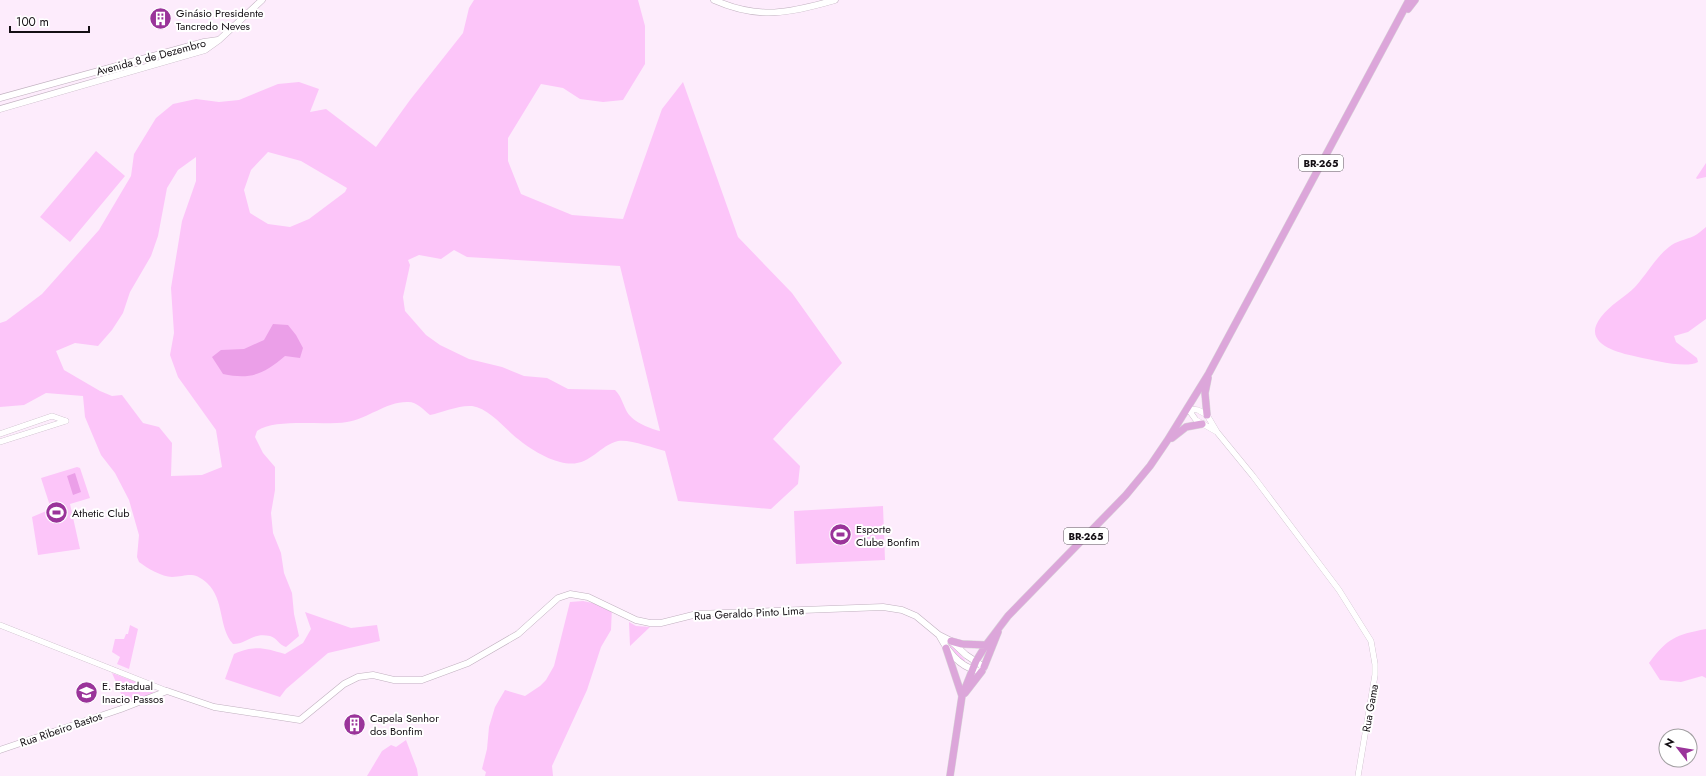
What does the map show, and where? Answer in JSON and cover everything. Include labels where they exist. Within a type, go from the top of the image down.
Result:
[{"type":"highway","name":"BR-265","points":[[950,776],[962,696],[976,661],[1008,616],[1126,495],[1150,466],[1167,442],[1209,373],[1409,0]]},
{"type":"highway","points":[[1393,28],[1416,0]]},
{"type":"highway","points":[[1393,28],[1401,1]]},
{"type":"highway","points":[[1208,415],[1205,393],[1209,373]]},
{"type":"highway","points":[[1167,442],[1186,427],[1202,424]]},
{"type":"highway","points":[[946,648],[962,696],[974,684],[983,669],[1000,626]]},
{"type":"highway","points":[[951,641],[962,644],[986,645]]},
{"type":"main road","points":[[219,40],[262,0]]},
{"type":"main road","points":[[714,0],[731,7],[753,12],[788,12],[835,0]]},
{"type":"main road","name":"Avenida 8 de Dezembro","points":[[0,98],[204,42],[219,40]]},
{"type":"main road","name":"Avenida 8 de Dezembro","points":[[0,110],[197,53],[206,50],[219,40]]},
{"type":"main road","name":"Rua Geraldo Pinto Lima","points":[[167,691],[214,706],[300,720],[329,695],[350,680],[369,675],[403,681],[422,680],[468,663],[518,634],[558,598],[570,594],[582,595],[636,620],[650,623],[661,623],[697,614],[883,607],[902,610],[916,616],[939,635]]},
{"type":"main road","points":[[939,635],[951,641],[960,651],[976,661],[983,669]]},
{"type":"main road","points":[[939,635],[946,648],[960,662],[972,670],[983,669]]},
{"type":"main road","name":"Rua Ribeiro Bastos","points":[[0,750],[121,709],[167,691]]},
{"type":"street","points":[[1188,408],[1198,410],[1208,415],[1217,432]]},
{"type":"street","points":[[1188,408],[1194,418],[1217,432]]},
{"type":"street","points":[[1202,424],[1208,415]]},
{"type":"street","points":[[0,434],[52,416],[66,421],[0,442]]},
{"type":"street","name":"Rua Gama","points":[[1217,432],[1253,476],[1339,590],[1371,640],[1375,664],[1375,675],[1358,776]]},
{"type":"street","points":[[0,625],[167,691]]},
{"type":"shaded area","points":[[474,0],[638,0],[645,26],[645,64],[623,100],[603,102],[580,99],[563,88],[541,84],[508,138],[508,161],[521,194],[572,215],[623,219],[662,109],[683,82],[738,237],[792,293],[842,363],[773,439],[800,466],[798,484],[771,509],[678,501],[665,451],[635,442],[618,441],[586,460],[578,463],[570,464],[560,462],[543,456],[533,450],[491,415],[472,406],[456,408],[430,415],[419,406],[407,402],[391,405],[362,418],[347,422],[287,423],[265,427],[257,431],[255,437],[263,453],[275,467],[275,490],[271,513],[273,533],[281,553],[284,573],[292,593],[294,614],[299,636],[286,647],[274,638],[264,635],[233,644],[225,630],[217,597],[207,583],[193,575],[172,577],[164,576],[139,562],[137,557],[139,535],[129,500],[115,473],[101,455],[85,417],[83,396],[46,393],[24,405],[0,407],[0,323],[6,321],[42,294],[99,230],[131,176],[134,154],[156,118],[173,104],[196,99],[219,102],[239,100],[278,84],[299,82],[319,89],[310,112],[326,109],[376,147],[410,100],[463,33],[469,8]],"holes":[[[268,152],[301,161],[347,188],[345,192],[309,219],[290,227],[268,224],[250,213],[244,190],[251,170]],[[196,157],[196,181],[182,221],[171,288],[174,333],[170,355],[178,377],[216,430],[222,467],[202,475],[171,476],[172,443],[159,427],[143,423],[122,395],[112,396],[100,391],[64,370],[56,351],[75,343],[98,346],[112,330],[123,313],[130,292],[151,256],[158,236],[167,188],[178,170]],[[454,250],[467,257],[620,266],[660,431],[645,426],[632,418],[628,414],[615,390],[568,389],[547,378],[524,376],[502,367],[469,359],[440,345],[426,335],[405,311],[403,297],[410,265],[408,260],[419,255],[441,259]]]},
{"type":"shaded area","points":[[96,151],[125,176],[70,242],[40,217]]},
{"type":"shaded area","points":[[1706,163],[1706,177],[1697,179],[1696,178]]},
{"type":"shaded area","points":[[1706,227],[1706,319],[1688,332],[1674,336],[1676,342],[1697,358],[1698,362],[1686,365],[1669,363],[1621,353],[1604,346],[1595,334],[1596,326],[1601,317],[1635,287],[1659,256],[1669,247],[1694,236]]},
{"type":"shaded area","points":[[273,324],[288,325],[296,335],[303,348],[300,358],[285,356],[264,371],[249,376],[233,376],[223,374],[212,357],[221,350],[244,349],[264,340]]},
{"type":"shaded area","name":"Athetic Club","points":[[77,467],[80,468],[90,498],[70,504],[80,549],[38,555],[32,517],[51,509],[41,478]]},
{"type":"shaded area","points":[[75,473],[81,492],[73,495],[67,476]]},
{"type":"shaded area","name":"Esporte Clube Bonfim","points":[[883,506],[885,560],[796,564],[794,511]]},
{"type":"shaded area","points":[[583,601],[612,607],[611,630],[601,647],[587,690],[552,766],[553,776],[485,776],[486,772],[482,769],[487,749],[489,727],[495,707],[505,690],[525,696],[546,680],[554,666],[570,602]]},
{"type":"shaded area","points":[[305,612],[351,628],[377,625],[380,641],[328,653],[286,689],[280,697],[225,679],[234,654],[248,649],[260,648],[285,654],[303,643],[311,629]]},
{"type":"shaded area","points":[[629,622],[636,626],[650,627],[630,646]]},
{"type":"shaded area","points":[[130,625],[138,629],[129,669],[117,664],[120,657],[112,652],[115,639],[124,639],[126,634],[128,634]]},
{"type":"shaded area","points":[[1706,629],[1706,678],[1702,676],[1681,682],[1660,680],[1649,663],[1662,648],[1667,643],[1679,636]]},
{"type":"shaded area","points":[[950,644],[965,660],[964,662],[961,661],[949,645]]},
{"type":"shaded area","points":[[112,673],[153,688],[154,690],[152,695],[125,703]]},
{"type":"shaded area","points":[[406,740],[417,769],[418,776],[367,776],[382,751],[391,745],[396,747]]},
{"type":"place","name":"Ginásio Presidente Tancredo Neves","points":[[160,19]]},
{"type":"place","name":"Athetic Club","points":[[57,513]]},
{"type":"place","name":"Esporte Clube Bonfim","points":[[840,535]]},
{"type":"place","name":"E. Estadual Inacio Passos","points":[[86,692]]},
{"type":"place","name":"Capela Senhor dos Bonfim","points":[[354,724]]}]
